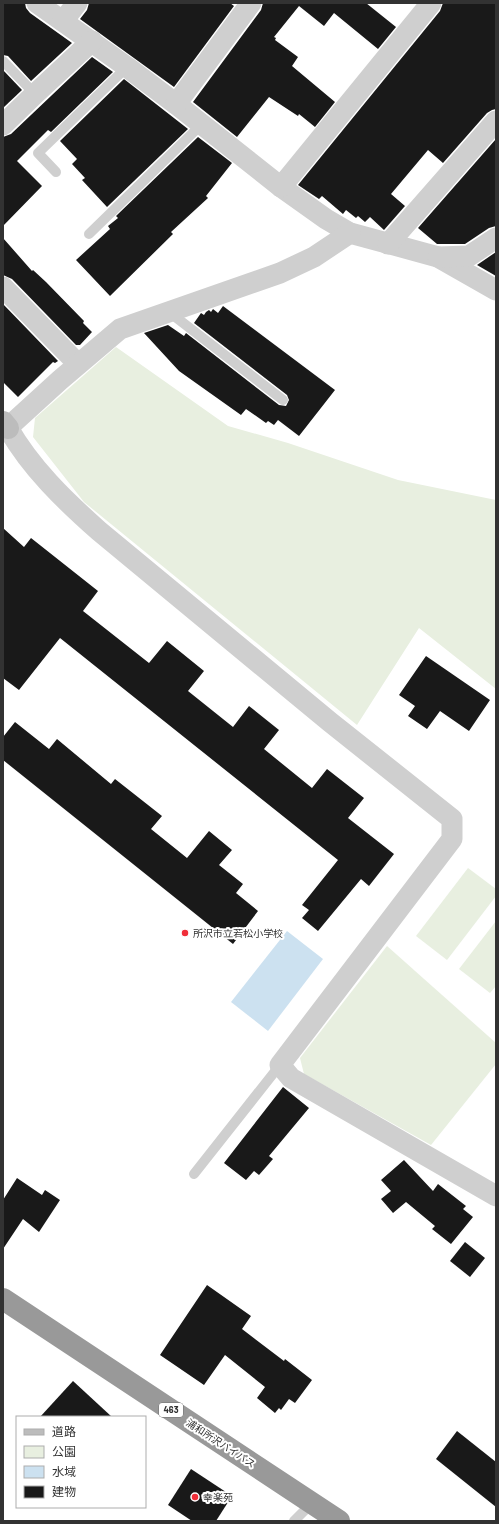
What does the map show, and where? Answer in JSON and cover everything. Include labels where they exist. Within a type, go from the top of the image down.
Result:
[{"type":"highway","name":"浦和所沢バイパス","points":[[3,1299],[339,1521]]},
{"type":"street","points":[[37,3],[127,67],[202,124],[280,187],[326,219],[350,234],[438,257],[496,290]]},
{"type":"street","points":[[63,21],[77,3]]},
{"type":"street","points":[[176,104],[251,3]]},
{"type":"street","points":[[280,187],[431,3]]},
{"type":"street","points":[[3,126],[35,94],[92,42]]},
{"type":"street","points":[[388,244],[496,121]]},
{"type":"street","points":[[350,234],[314,257],[280,273],[120,329],[5,427],[39,472],[67,503],[330,722],[452,819],[452,839],[280,1066],[290,1078],[496,1196]]},
{"type":"street","points":[[438,257],[470,256],[496,238]]},
{"type":"street","points":[[3,287],[78,364]]},
{"type":"lane","points":[[3,61],[35,94]]},
{"type":"lane","points":[[56,172],[38,153],[127,67]]},
{"type":"lane","points":[[89,234],[202,124]]},
{"type":"lane","points":[[169,312],[283,400]]},
{"type":"lane","points":[[194,1174],[280,1066]]},
{"type":"lane","points":[[294,1521],[312,1503]]},
{"type":"green space","points":[[116,347],[228,426],[288,443],[398,480],[496,500],[496,689],[419,628],[357,725],[84,502],[33,437],[35,418]]},
{"type":"green space","points":[[468,868],[496,889],[496,896],[447,960],[416,936]]},
{"type":"green space","points":[[496,921],[496,986],[490,993],[459,969]]},
{"type":"green space","points":[[387,946],[496,1043],[496,1064],[431,1145],[304,1074],[300,1058]]},
{"type":"water","points":[[287,931],[323,959],[268,1031],[231,1002]]},
{"type":"building","points":[[3,3],[25,3],[26,8],[30,13],[72,43],[31,81],[8,56],[3,55]]},
{"type":"building","points":[[89,3],[230,3],[234,6],[174,87],[80,19],[87,10]]},
{"type":"building","points":[[263,3],[366,3],[396,27],[378,49],[334,13],[324,26],[299,6],[274,37],[276,38],[275,40],[298,57],[292,66],[335,102],[315,127],[299,114],[298,116],[269,97],[237,137],[193,102],[261,10]]},
{"type":"building","points":[[443,3],[496,3],[496,109],[487,113],[443,163],[428,150],[391,194],[405,206],[384,230],[370,217],[365,222],[358,216],[356,218],[346,210],[343,214],[322,196],[319,199],[298,185],[440,11]]},
{"type":"building","points":[[92,57],[113,72],[51,132],[48,130],[17,161],[42,186],[3,226],[3,137],[11,134]]},
{"type":"building","points":[[3,70],[22,90],[3,108]]},
{"type":"building","points":[[124,79],[188,129],[107,207],[82,180],[85,178],[72,164],[77,159],[60,141]]},
{"type":"building","points":[[198,137],[232,163],[206,196],[208,198],[171,232],[173,234],[110,296],[76,260],[110,229],[108,226],[118,218],[116,216]]},
{"type":"building","points":[[496,139],[496,226],[489,228],[465,244],[437,244],[418,228]]},
{"type":"building","points":[[3,238],[32,271],[33,270],[46,282],[84,321],[83,323],[92,332],[80,345],[76,345],[12,279],[3,275]]},
{"type":"building","points":[[496,252],[496,276],[477,265]]},
{"type":"building","points":[[3,304],[58,361],[55,363],[53,362],[18,397],[3,382]]},
{"type":"building","points":[[223,306],[335,390],[299,436],[278,420],[274,425],[268,421],[266,423],[246,409],[241,415],[179,371],[144,333],[168,325],[184,336],[186,333],[279,405],[286,406],[289,400],[287,395],[194,323],[201,313],[204,315],[209,310],[211,312],[213,309],[218,313]]},
{"type":"building","points":[[3,528],[24,547],[31,538],[98,591],[83,611],[149,663],[167,641],[204,671],[188,691],[233,727],[249,706],[279,730],[264,749],[312,788],[327,769],[364,798],[348,818],[394,854],[369,886],[361,879],[318,931],[302,918],[309,910],[302,905],[338,860],[60,638],[19,690],[3,678]]},
{"type":"building","points":[[426,656],[490,700],[469,731],[440,711],[427,729],[408,716],[415,706],[399,695]]},
{"type":"building","points":[[15,722],[49,749],[57,739],[111,784],[115,779],[162,816],[151,829],[187,858],[209,831],[232,850],[219,865],[243,884],[236,893],[258,911],[233,944],[3,760],[3,737]]},
{"type":"building","points":[[283,1087],[309,1108],[269,1156],[273,1159],[259,1175],[254,1171],[246,1180],[224,1163]]},
{"type":"building","points":[[404,1160],[433,1191],[438,1184],[466,1206],[463,1209],[473,1217],[451,1244],[432,1229],[435,1226],[406,1202],[393,1213],[381,1199],[391,1191],[381,1180]]},
{"type":"building","points":[[17,1178],[42,1195],[45,1190],[60,1200],[39,1232],[23,1219],[3,1249],[3,1200]]},
{"type":"building","points":[[465,1242],[485,1258],[470,1277],[450,1261]]},
{"type":"building","points":[[207,1285],[251,1316],[242,1329],[312,1380],[295,1403],[289,1399],[281,1410],[279,1408],[275,1413],[257,1398],[265,1387],[225,1355],[204,1385],[160,1355]]},
{"type":"building","points":[[73,1381],[111,1416],[41,1416]]},
{"type":"building","points":[[457,1431],[496,1462],[496,1507],[436,1459]]},
{"type":"building","points":[[191,1469],[232,1496],[216,1521],[192,1521],[168,1505]]},
{"type":"place","name":"所沢市立若松小学校","points":[[185,933]]},
{"type":"place","name":"幸楽苑","points":[[195,1497]]}]
